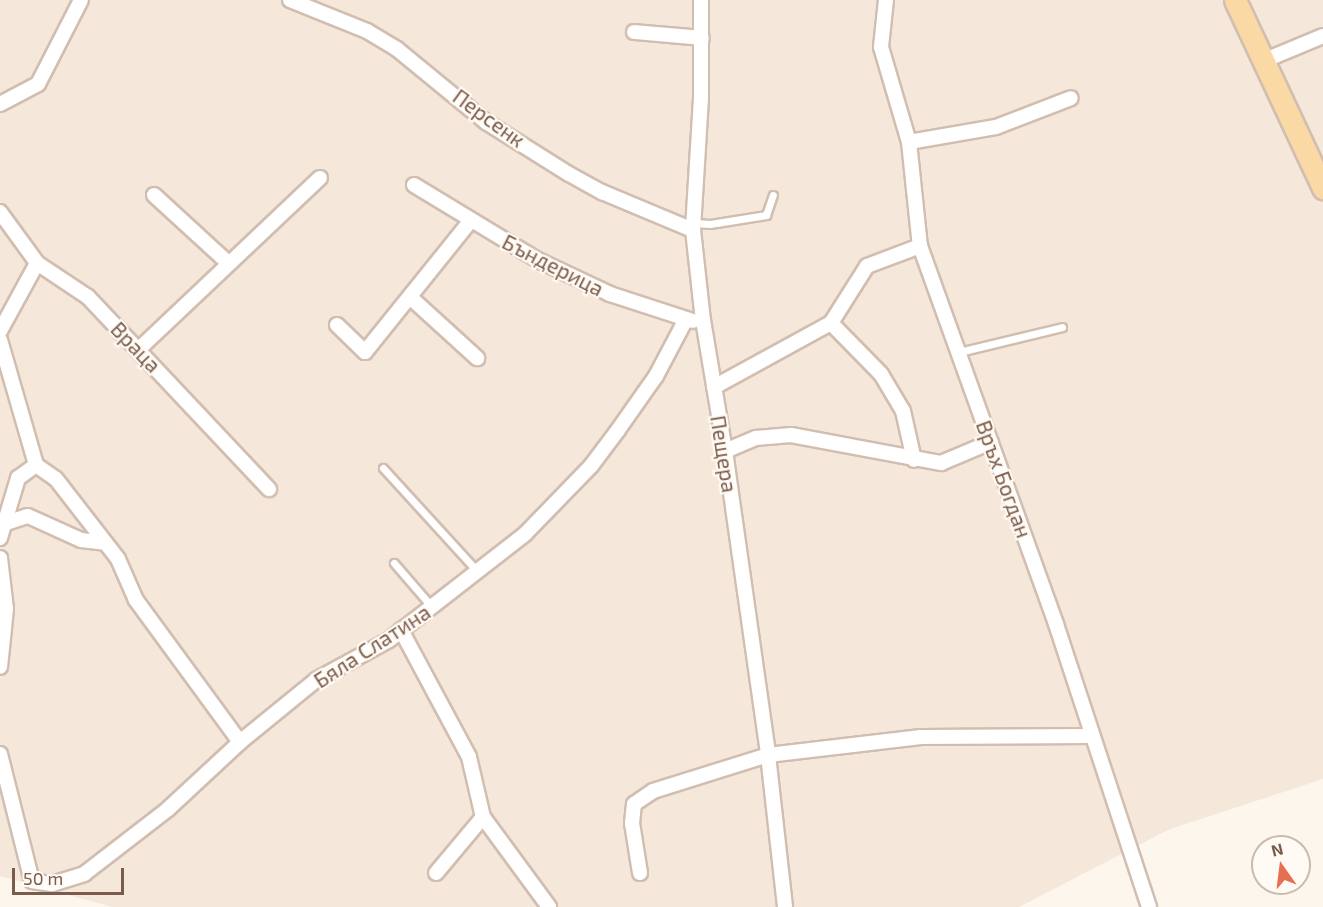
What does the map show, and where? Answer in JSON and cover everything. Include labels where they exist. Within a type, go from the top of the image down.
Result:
[{"type":"main road","points":[[1234,0],[1323,188]]},
{"type":"street","points":[[0,104],[38,84],[81,0]]},
{"type":"street","name":"Персенк","points":[[290,0],[367,32],[397,49],[486,122],[569,174],[602,192],[694,226]]},
{"type":"street","name":"Пещера","points":[[701,0],[702,38],[694,226],[703,320],[725,450],[768,755],[785,907]]},
{"type":"street","name":"Връх Богдан","points":[[886,0],[881,46],[909,142],[920,246],[1056,624],[1090,736],[1133,849],[1149,907]]},
{"type":"street","points":[[634,32],[702,38]]},
{"type":"street","points":[[1263,61],[1323,36]]},
{"type":"street","points":[[909,142],[996,127],[1071,98]]},
{"type":"street","points":[[139,349],[227,262],[320,178]]},
{"type":"street","name":"Бъндерица","points":[[414,185],[538,260],[610,294],[685,321],[703,320]]},
{"type":"street","points":[[154,195],[227,262]]},
{"type":"street","name":"Враца","points":[[0,212],[37,263],[88,297],[269,489]]},
{"type":"street","points":[[337,325],[365,351],[471,220]]},
{"type":"street","points":[[714,387],[831,323],[867,266],[920,246]]},
{"type":"street","points":[[0,331],[37,263]]},
{"type":"street","points":[[410,297],[477,358]]},
{"type":"street","name":"Бяла Слатина","points":[[0,754],[32,881],[52,884],[84,874],[168,809],[240,742],[316,680],[401,630],[525,534],[591,466],[656,376],[685,321]]},
{"type":"street","points":[[831,323],[881,374],[903,411],[914,460]]},
{"type":"street","points":[[0,340],[36,465],[56,479],[118,559],[136,600],[240,742]]},
{"type":"street","points":[[725,450],[756,438],[791,435],[914,460],[941,463],[991,442]]},
{"type":"street","points":[[1,531],[18,478],[36,465]]},
{"type":"street","points":[[1,531],[28,516],[81,540],[105,543]]},
{"type":"street","points":[[0,558],[6,609],[2,630],[0,667]]},
{"type":"street","points":[[401,630],[469,756],[483,817],[549,907]]},
{"type":"street","points":[[640,873],[632,823],[634,804],[653,791],[768,755],[921,737],[1090,736]]},
{"type":"street","points":[[436,873],[483,817]]},
{"type":"lane","points":[[694,226],[766,215],[774,195]]},
{"type":"lane","points":[[959,352],[1062,327]]},
{"type":"lane","points":[[384,468],[478,572]]},
{"type":"lane","points":[[394,563],[432,607]]},
{"type":"shaded area","points":[[0,0],[1323,0],[1323,779],[1170,829],[1019,907],[112,907],[0,876]]}]
